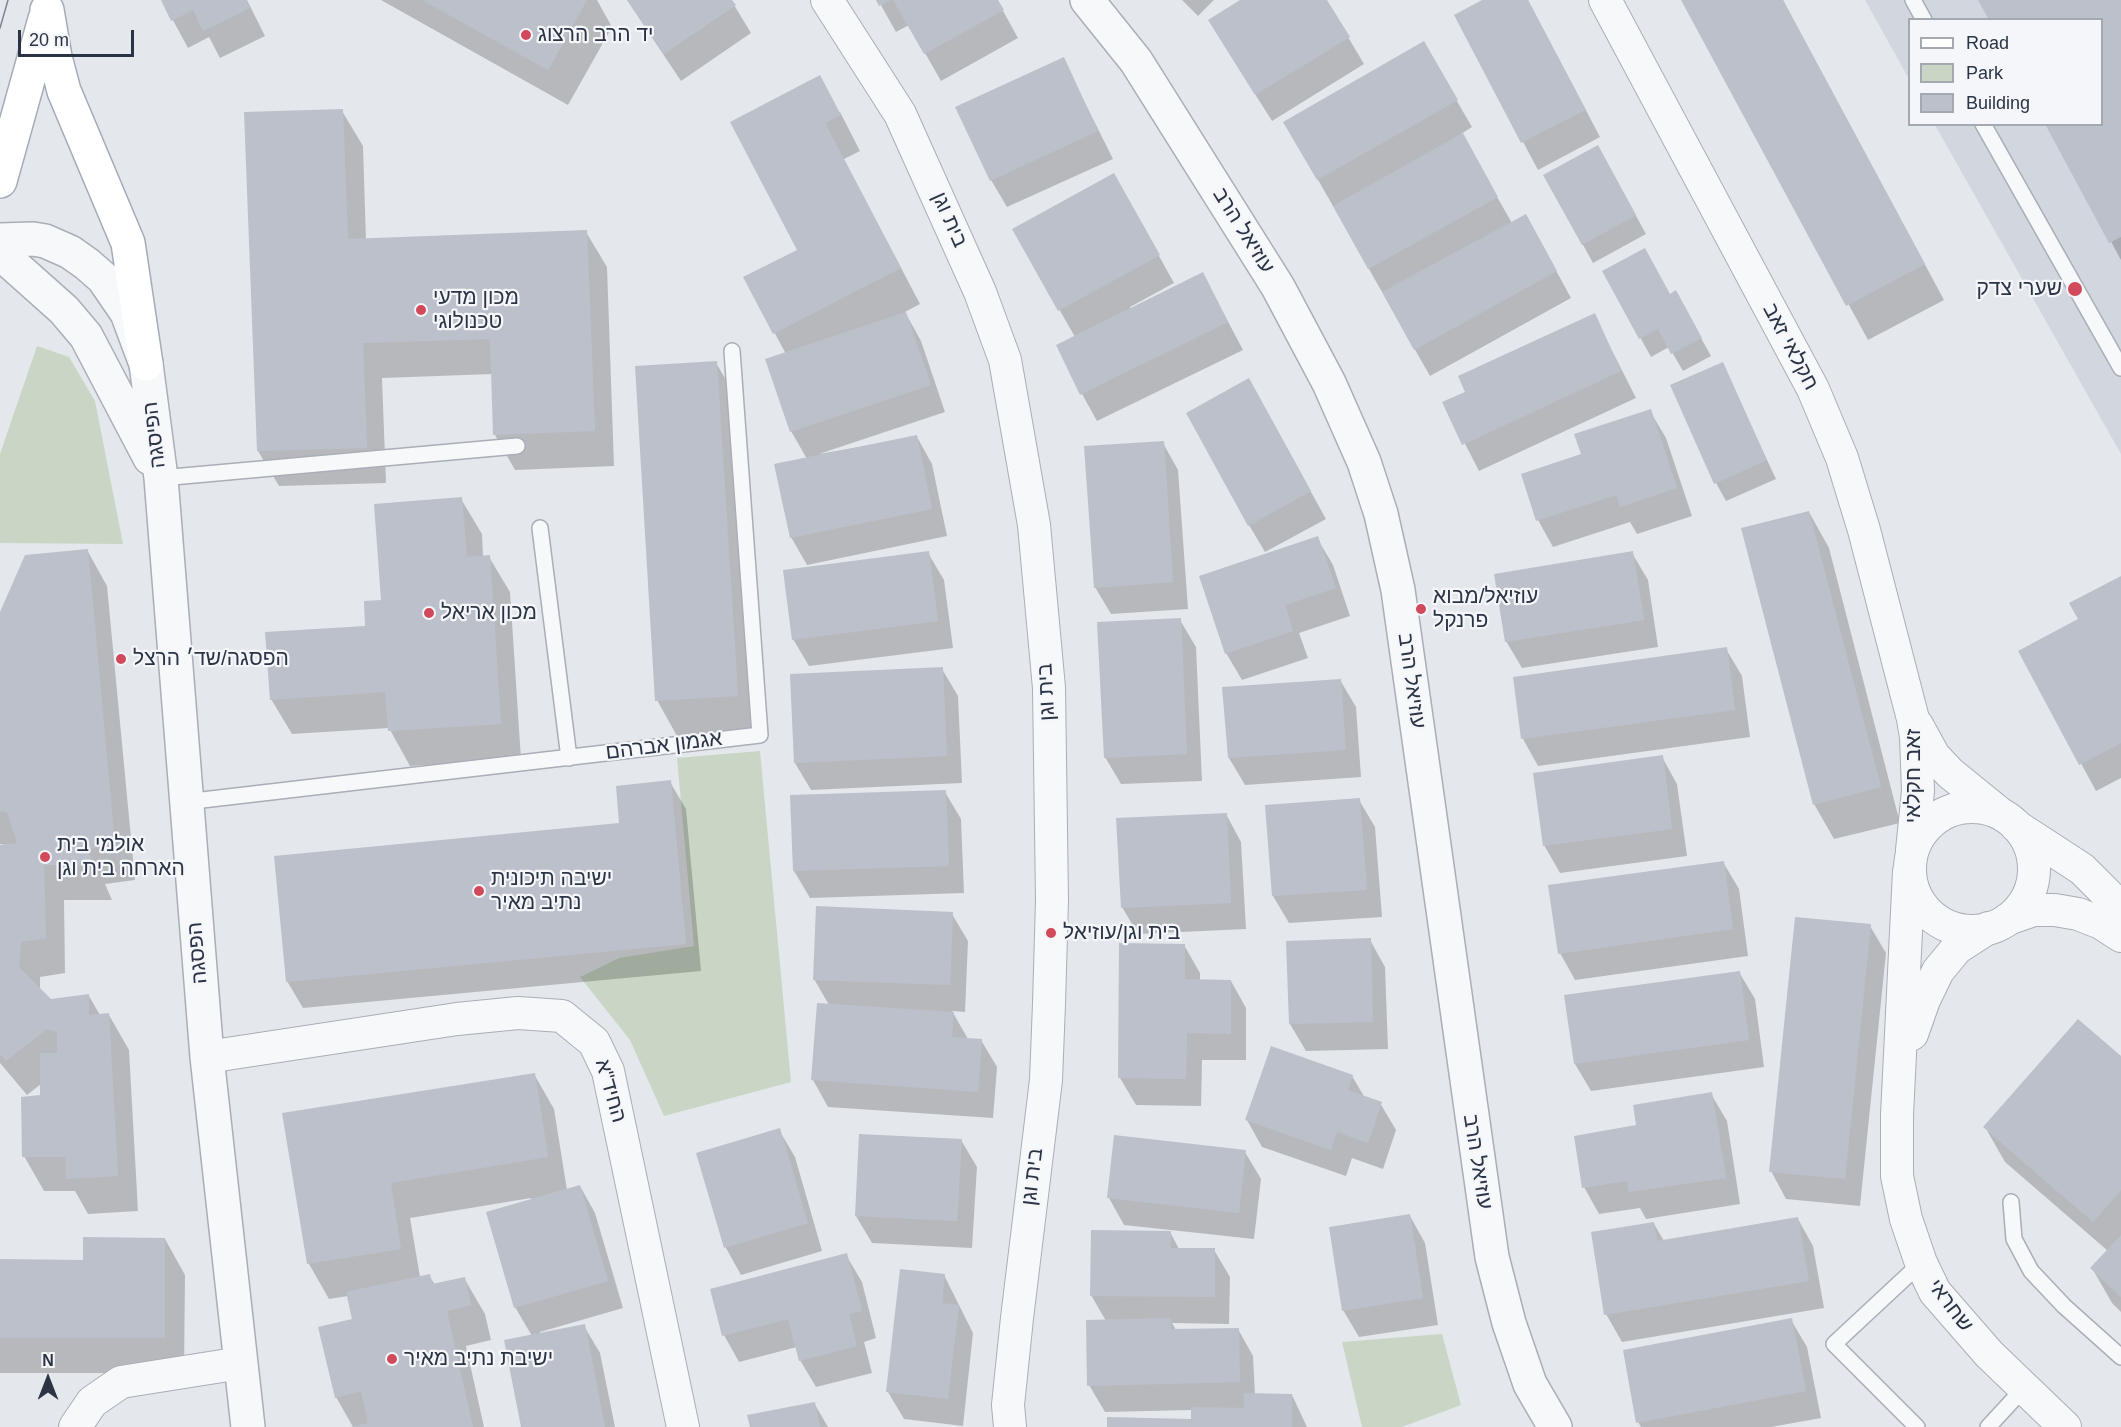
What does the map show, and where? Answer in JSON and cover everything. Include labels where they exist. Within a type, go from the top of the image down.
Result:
[{"type":"main road","points":[[2,170],[49,5]]},
{"type":"main road","points":[[49,5],[55,57],[64,91],[129,243],[146,364]]},
{"type":"street","name":"בית וגן","points":[[827,0],[900,114],[980,292],[1005,360],[1034,525],[1049,688],[1052,900],[1046,1080],[1017,1317],[1008,1405],[1010,1427]]},
{"type":"street","name":"עוזיאל הרב","points":[[1087,0],[1136,61],[1278,287],[1329,383],[1364,462],[1381,514],[1398,590],[1492,1257],[1509,1323],[1530,1384],[1555,1427]]},
{"type":"street","name":"חקלאי זאב","points":[[1605,0],[1813,389],[1842,458],[1913,719]]},
{"type":"street","name":"הפיסגה","points":[[0,240],[33,239],[70,252],[103,278],[127,313],[146,364],[161,478]]},
{"type":"street","name":"הפיסגה","points":[[0,254],[64,310],[86,336],[161,478]]},
{"type":"street","name":"הפסגה","points":[[161,478],[207,1057],[248,1427]]},
{"type":"street","name":"זאב חקלאי","points":[[1913,719],[1934,756],[1950,773],[2008,819]]},
{"type":"street","name":"זאב חקלאי","points":[[1911,861],[1917,791],[1916,737],[1913,719]]},
{"type":"street","points":[[2008,819],[2028,843],[2033,864],[2032,884],[2023,904],[1998,924],[1966,931],[1942,924],[1925,910],[1914,892],[1911,861],[1928,824],[1945,812],[1978,807],[2008,819],[2082,869],[2121,908]]},
{"type":"street","name":"שחראי","points":[[1911,861],[1897,1114],[1897,1176],[1906,1219],[1921,1263],[1935,1292],[1989,1354],[2065,1427]]},
{"type":"street","name":"שחראי","points":[[1897,1114],[1904,1068],[1923,1000],[1938,971],[1957,948],[1998,924],[2034,910],[2055,910],[2094,920],[2121,936]]},
{"type":"street","name":"החיד\"א","points":[[207,1057],[457,1019],[518,1013],[562,1016],[594,1042],[609,1071],[683,1427]]},
{"type":"street","points":[[75,1427],[92,1402],[121,1382],[241,1363]]},
{"type":"lane","points":[[1912,0],[1923,18]]},
{"type":"lane","points":[[1984,126],[2121,368]]},
{"type":"lane","name":"אגמון אברהם","points":[[185,802],[760,735],[732,351]]},
{"type":"lane","points":[[161,478],[517,446]]},
{"type":"lane","points":[[540,528],[569,758]]},
{"type":"lane","points":[[2011,1202],[2014,1239],[2031,1271],[2064,1306],[2121,1356]]},
{"type":"lane","points":[[1917,1427],[1834,1344],[1921,1263]]},
{"type":"lane","points":[[1988,1427],[2024,1388]]},
{"type":"shaded area","name":"שערי צדק","points":[[1865,0],[2121,0],[2121,454],[1936,126],[2103,126],[2103,18],[1908,18],[1908,77]]},
{"type":"green space","points":[[37,346],[69,357],[95,401],[123,544],[0,543],[0,454]]},
{"type":"green space","points":[[760,751],[791,1082],[664,1116],[630,1040],[580,977],[619,958],[694,946],[677,758]]},
{"type":"green space","points":[[1442,1334],[1461,1405],[1402,1427],[1362,1427],[1342,1342]]},
{"type":"building","points":[[161,0],[246,0],[250,8],[203,31],[193,10],[171,21]]},
{"type":"building","name":"יד הרב הרצוג","points":[[422,0],[587,0],[548,70]]},
{"type":"building","points":[[627,0],[732,0],[736,5],[664,54]]},
{"type":"building","points":[[876,0],[890,0],[879,6]]},
{"type":"building","points":[[893,0],[998,0],[1004,10],[924,54]]},
{"type":"building","points":[[1240,0],[1327,0],[1350,37],[1255,95],[1208,20]]},
{"type":"building","points":[[1482,0],[1528,0],[1586,110],[1521,143],[1454,15]]},
{"type":"building","points":[[1681,0],[1783,0],[1925,264],[1846,306]]},
{"type":"building","points":[[1978,0],[2121,0],[2121,237],[2109,243],[2046,126],[2103,126],[2103,18],[1988,18]]},
{"type":"building","points":[[1424,41],[1458,100],[1317,180],[1283,122]]},
{"type":"building","points":[[1064,57],[1098,131],[990,181],[955,107]]},
{"type":"building","points":[[820,75],[841,115],[825,123],[901,268],[773,334],[743,277],[797,250],[730,122]]},
{"type":"building","name":"מכון מדעי טכנולוגי","points":[[343,109],[348,239],[587,230],[595,431],[493,435],[490,339],[363,343],[367,448],[257,451],[244,112]]},
{"type":"building","points":[[1463,133],[1498,197],[1368,269],[1333,206]]},
{"type":"building","points":[[1598,145],[1636,215],[1582,245],[1543,175]]},
{"type":"building","points":[[1114,173],[1160,255],[1058,311],[1012,229]]},
{"type":"building","points":[[1526,214],[1557,271],[1414,350],[1382,292]]},
{"type":"building","points":[[1645,248],[1670,294],[1676,290],[1702,338],[1671,354],[1658,329],[1639,339],[1602,271]]},
{"type":"building","points":[[1203,272],[1228,322],[1080,395],[1056,345]]},
{"type":"building","points":[[906,312],[931,385],[790,432],[765,359]]},
{"type":"building","points":[[1595,313],[1621,371],[1462,445],[1442,402],[1465,392],[1458,376]]},
{"type":"building","points":[[717,361],[738,696],[655,701],[635,366]]},
{"type":"building","points":[[1723,362],[1767,460],[1714,484],[1670,385]]},
{"type":"building","points":[[1249,378],[1311,491],[1248,526],[1186,413]]},
{"type":"building","points":[[1651,409],[1677,488],[1620,507],[1616,495],[1536,521],[1521,474],[1581,454],[1574,434]]},
{"type":"building","points":[[917,435],[932,509],[790,538],[774,464]]},
{"type":"building","points":[[1164,441],[1173,582],[1094,588],[1084,446]]},
{"type":"building","name":"מכון אריאל","points":[[462,497],[467,557],[490,555],[501,724],[388,731],[385,692],[270,700],[265,632],[365,626],[364,601],[381,600],[374,504]]},
{"type":"building","points":[[1809,511],[1881,787],[1813,805],[1741,528]]},
{"type":"building","points":[[1318,536],[1336,588],[1285,605],[1293,631],[1225,654],[1199,576]]},
{"type":"building","name":"אולמי בית הארחה בית וגן","points":[[88,549],[115,845],[87,849],[94,865],[44,865],[46,938],[21,942],[19,967],[51,999],[89,994],[89,1015],[109,1013],[118,1176],[66,1179],[66,1157],[22,1157],[21,1097],[40,1095],[40,1053],[57,1053],[57,1032],[47,1029],[6,1061],[0,1054],[0,845],[17,843],[7,812],[0,811],[0,612],[25,555]]},
{"type":"building","points":[[929,551],[938,621],[792,640],[783,570]]},
{"type":"building","points":[[1633,551],[1644,620],[1505,642],[1494,574]]},
{"type":"building","points":[[2121,576],[2121,743],[2079,765],[2018,651],[2078,619],[2069,603]]},
{"type":"building","points":[[1181,618],[1187,754],[1104,758],[1097,622]]},
{"type":"building","points":[[1727,647],[1735,710],[1521,739],[1513,677]]},
{"type":"building","points":[[943,667],[947,756],[794,763],[790,674]]},
{"type":"building","points":[[1341,679],[1346,750],[1228,758],[1222,687]]},
{"type":"building","points":[[1663,755],[1672,829],[1543,846],[1533,773]]},
{"type":"building","name":"ישיבה תיכונית נתיב מאיר","points":[[671,780],[686,944],[286,982],[274,856],[619,823],[616,786]]},
{"type":"building","points":[[946,790],[949,866],[793,871],[790,795]]},
{"type":"building","points":[[1360,798],[1367,890],[1272,896],[1265,805]]},
{"type":"building","points":[[1227,813],[1231,903],[1121,908],[1116,818]]},
{"type":"building","points":[[1724,861],[1733,929],[1558,954],[1548,885]]},
{"type":"building","points":[[816,906],[953,912],[950,985],[813,980]]},
{"type":"building","points":[[1795,917],[1871,924],[1845,1179],[1769,1172]]},
{"type":"building","points":[[1371,938],[1373,1022],[1289,1024],[1286,941]]},
{"type":"building","points":[[1119,943],[1185,944],[1185,979],[1231,980],[1231,1034],[1187,1033],[1186,1079],[1118,1078]]},
{"type":"building","points":[[1740,971],[1749,1040],[1574,1064],[1564,995]]},
{"type":"building","points":[[817,1003],[954,1012],[952,1037],[982,1039],[978,1092],[811,1080]]},
{"type":"building","points":[[2078,1019],[2121,1056],[2121,1190],[2093,1222],[1983,1127]]},
{"type":"building","points":[[1271,1046],[1353,1075],[1348,1090],[1382,1102],[1368,1143],[1337,1132],[1331,1150],[1245,1120]]},
{"type":"building","points":[[535,1073],[548,1157],[391,1183],[401,1249],[307,1264],[282,1113]]},
{"type":"building","points":[[1712,1092],[1726,1178],[1629,1192],[1627,1181],[1582,1188],[1574,1136],[1636,1125],[1633,1105]]},
{"type":"building","points":[[780,1128],[808,1223],[724,1248],[696,1153]]},
{"type":"building","points":[[859,1134],[962,1139],[957,1221],[855,1216]]},
{"type":"building","points":[[1114,1135],[1246,1150],[1239,1213],[1107,1198]]},
{"type":"building","points":[[580,1185],[608,1281],[514,1308],[486,1212]]},
{"type":"building","points":[[1410,1214],[1423,1298],[1342,1311],[1329,1227]]},
{"type":"building","points":[[1798,1217],[1809,1281],[1604,1315],[1591,1232],[1654,1222],[1657,1241]]},
{"type":"building","points":[[1091,1230],[1171,1231],[1171,1248],[1215,1248],[1215,1297],[1090,1296]]},
{"type":"building","points":[[2121,1235],[2121,1297],[2090,1268]]},
{"type":"building","points":[[83,1237],[165,1238],[165,1338],[0,1338],[0,1259],[83,1260]]},
{"type":"building","points":[[847,1253],[862,1311],[849,1314],[857,1346],[799,1361],[788,1319],[722,1336],[710,1289]]},
{"type":"building","points":[[900,1269],[945,1274],[942,1303],[959,1305],[948,1399],[886,1392]]},
{"type":"building","name":"ישיבת נתיב מאיר","points":[[430,1274],[432,1284],[465,1277],[471,1305],[447,1311],[473,1427],[352,1427],[368,1423],[361,1391],[335,1398],[318,1327],[352,1319],[346,1292]]},
{"type":"building","points":[[1171,1318],[1171,1329],[1239,1328],[1240,1382],[1087,1386],[1086,1320]]},
{"type":"building","points":[[1792,1318],[1806,1391],[1636,1423],[1623,1350]]},
{"type":"building","points":[[585,1324],[605,1427],[521,1427],[504,1340]]},
{"type":"building","points":[[1244,1393],[1292,1394],[1292,1427],[1107,1427],[1107,1417],[1191,1419],[1191,1407],[1244,1408]]},
{"type":"building","points":[[815,1402],[820,1427],[750,1427],[747,1415]]},
{"type":"tram line","points":[[0,28],[8,0]]},
{"type":"place","name":"יד הרב הרצוג","points":[[526,35]]},
{"type":"place","name":"שערי צדק","points":[[2075,289]]},
{"type":"place","name":"מכון מדעי טכנולוגי","points":[[421,310]]},
{"type":"place","name":"עוזיאל/מבוא פרנקל","points":[[1421,609]]},
{"type":"place","name":"מכון אריאל","points":[[429,613]]},
{"type":"place","name":"הפסגה/שד׳ הרצל","points":[[121,659]]},
{"type":"place","name":"אולמי בית הארחה בית וגן","points":[[45,857]]},
{"type":"place","name":"ישיבה תיכונית נתיב מאיר","points":[[479,891]]},
{"type":"place","name":"בית וגן/עוזיאל","points":[[1051,933]]},
{"type":"place","name":"ישיבת נתיב מאיר","points":[[392,1359]]}]
